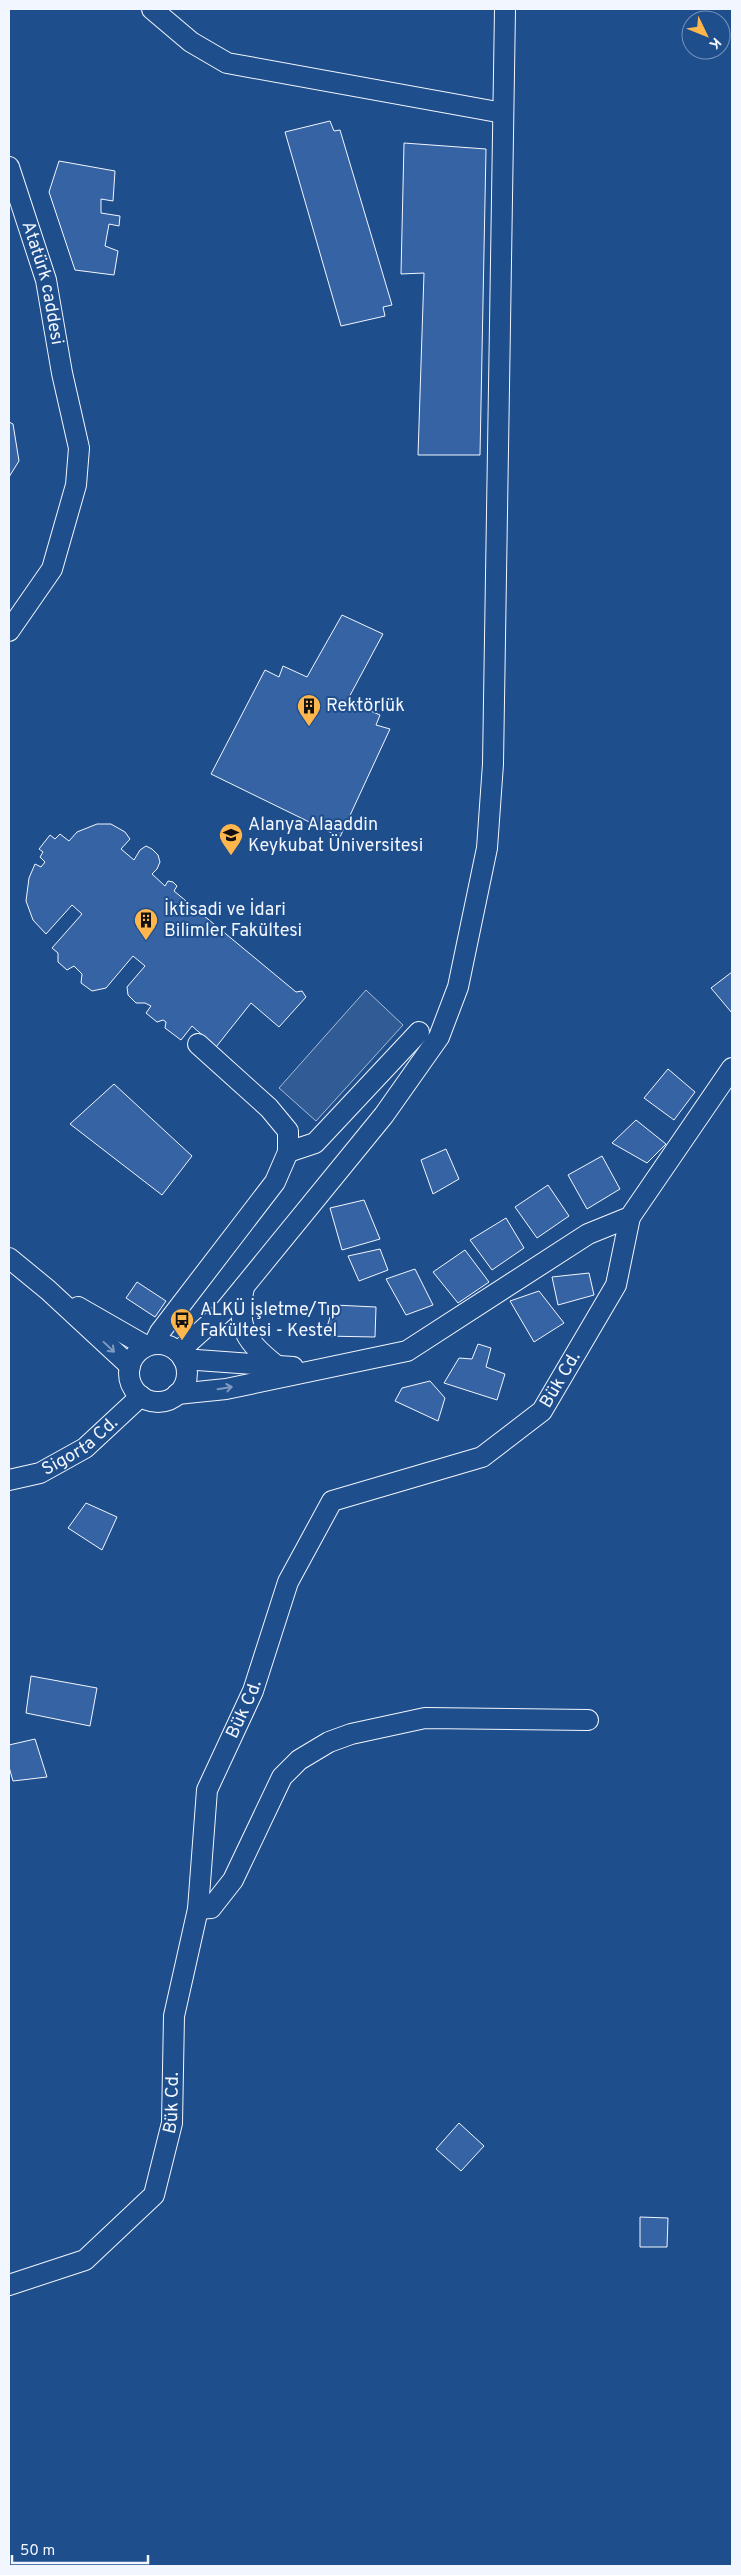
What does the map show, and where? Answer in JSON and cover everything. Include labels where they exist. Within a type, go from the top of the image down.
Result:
[{"type":"street","points":[[152,9],[191,42],[227,64],[503,113]]},
{"type":"street","points":[[505,9],[493,764],[487,848],[458,987],[439,1037],[384,1115],[244,1286],[203,1332],[166,1349],[136,1355],[130,1366],[131,1383],[141,1396],[159,1401],[177,1394],[226,1389],[407,1351],[588,1234],[630,1217],[732,1068]]},
{"type":"street","name":"Atatürk caddesi","points":[[9,167],[46,280],[62,373],[79,448],[76,485],[52,569],[9,631]]},
{"type":"street","points":[[288,1152],[315,1143],[419,1032]]},
{"type":"street","points":[[177,1394],[186,1378],[166,1349],[160,1332],[275,1182],[288,1152],[288,1131],[269,1108],[198,1044]]},
{"type":"street","name":"Bük Cd.","points":[[9,2285],[85,2260],[154,2195],[172,2123],[174,2016],[198,1908],[208,1790],[253,1691],[288,1582],[332,1500],[482,1457],[542,1411],[616,1286],[630,1217]]},
{"type":"street","points":[[9,1258],[48,1290],[130,1366]]},
{"type":"street","points":[[244,1286],[240,1308],[245,1331],[255,1348],[277,1366]]},
{"type":"street","points":[[48,1290],[166,1349],[277,1366],[322,1368]]},
{"type":"street","name":"Sigorta Cd.","points":[[9,1480],[40,1473],[85,1448],[141,1396]]},
{"type":"street","points":[[198,1908],[211,1908],[233,1880],[282,1777],[299,1760],[329,1742],[351,1734],[425,1718],[588,1720]]},
{"type":"shaded area","points":[[366,990],[403,1025],[316,1121],[279,1088]]},
{"type":"building","points":[[330,121],[334,131],[340,130],[392,305],[383,307],[385,316],[341,326],[285,132]]},
{"type":"building","points":[[404,143],[486,149],[480,455],[418,455],[424,273],[401,274]]},
{"type":"building","points":[[59,161],[115,171],[113,201],[101,199],[101,213],[120,216],[119,226],[109,224],[105,246],[118,251],[114,275],[75,270],[49,192]]},
{"type":"building","points":[[9,422],[13,424],[19,461],[9,477]]},
{"type":"building","name":"Rektörlük","points":[[342,615],[383,634],[347,701],[380,715],[376,725],[390,729],[340,837],[211,774],[265,670],[279,677],[283,666],[307,677]]},
{"type":"building","name":"İktisadi ve İdari Bilimler Fakültesi","points":[[97,824],[111,824],[125,832],[130,839],[121,849],[134,860],[140,850],[146,846],[152,849],[158,855],[160,862],[152,874],[165,886],[168,881],[173,882],[177,886],[174,891],[296,992],[302,991],[306,997],[279,1027],[251,1003],[216,1047],[192,1026],[181,1040],[165,1028],[166,1022],[163,1020],[157,1022],[146,1013],[151,1006],[145,1003],[136,1003],[128,995],[127,987],[145,966],[133,956],[106,988],[92,991],[81,983],[82,974],[74,966],[67,970],[58,962],[58,953],[52,948],[82,914],[72,905],[46,934],[33,920],[26,901],[29,878],[35,864],[41,867],[45,862],[40,857],[43,852],[39,849],[50,835],[55,839],[60,834],[69,841],[77,832]]},
{"type":"building","points":[[732,972],[732,1013],[711,988]]},
{"type":"building","points":[[668,1069],[695,1092],[674,1120],[644,1098]]},
{"type":"building","points":[[114,1084],[192,1156],[162,1195],[70,1124]]},
{"type":"building","points":[[636,1120],[666,1144],[647,1163],[612,1143]]},
{"type":"building","points":[[446,1149],[459,1179],[433,1194],[421,1160]]},
{"type":"building","points":[[602,1156],[620,1189],[587,1209],[568,1175]]},
{"type":"building","points":[[548,1185],[569,1216],[537,1238],[515,1207]]},
{"type":"building","points":[[364,1200],[380,1239],[342,1250],[330,1208]]},
{"type":"building","points":[[506,1218],[524,1248],[492,1270],[470,1240]]},
{"type":"building","points":[[380,1249],[388,1270],[359,1281],[348,1256]]},
{"type":"building","points":[[465,1250],[489,1282],[458,1303],[433,1272]]},
{"type":"building","points":[[415,1269],[433,1305],[406,1315],[386,1279]]},
{"type":"building","points":[[589,1273],[594,1295],[558,1305],[552,1277]]},
{"type":"building","points":[[137,1282],[166,1301],[155,1317],[126,1298]]},
{"type":"building","points":[[539,1291],[564,1323],[534,1342],[510,1301]]},
{"type":"building","points":[[334,1305],[376,1307],[375,1337],[324,1336]]},
{"type":"building","points":[[478,1344],[491,1348],[486,1367],[505,1374],[497,1400],[444,1383],[459,1358],[472,1359]]},
{"type":"building","points":[[430,1381],[445,1398],[438,1421],[395,1401],[402,1388]]},
{"type":"building","points":[[86,1503],[117,1517],[102,1550],[68,1528]]},
{"type":"building","points":[[31,1676],[97,1688],[90,1726],[26,1713]]},
{"type":"building","points":[[35,1739],[47,1777],[13,1781],[9,1767],[9,1745]]},
{"type":"building","points":[[459,2123],[484,2146],[461,2171],[436,2149]]},
{"type":"building","points":[[640,2217],[668,2218],[667,2247],[640,2247]]},
{"type":"place","name":"Rektörlük","points":[[309,727]]},
{"type":"place","name":"Alanya Alaaddin Keykubat Üniversitesi","points":[[231,856]]},
{"type":"place","name":"İktisadi ve İdari Bilimler Fakültesi","points":[[146,941]]},
{"type":"place","name":"ALKÜ İşletme/Tıp Fakültesi - Kestel","points":[[182,1341]]}]
